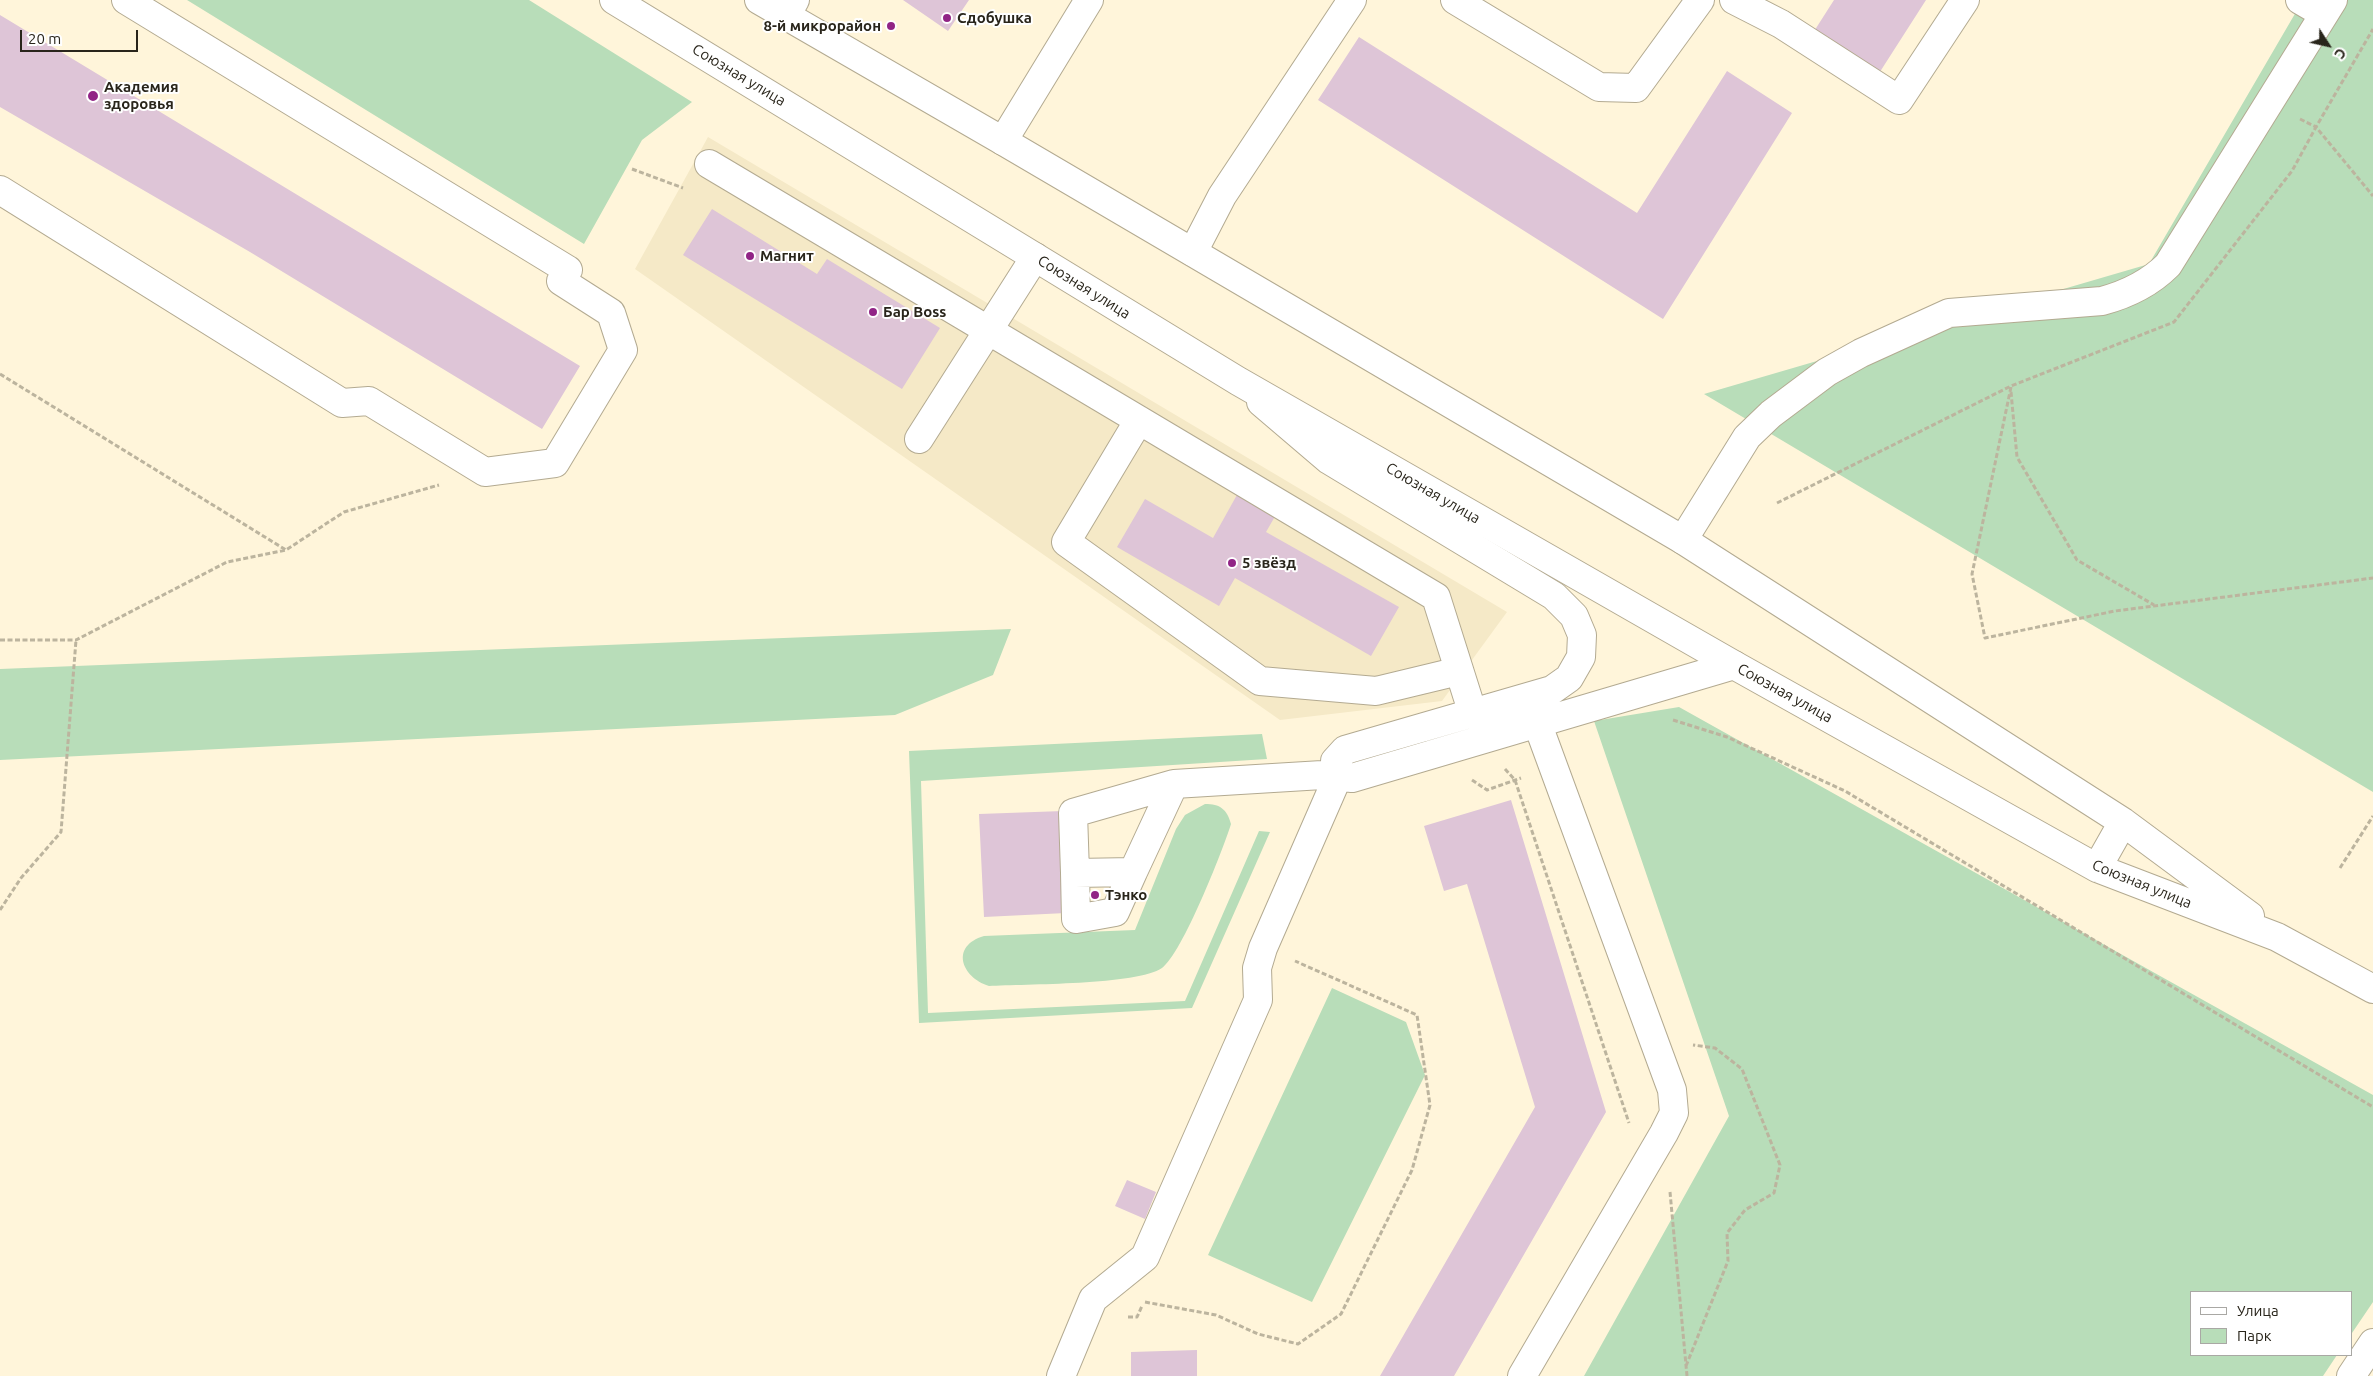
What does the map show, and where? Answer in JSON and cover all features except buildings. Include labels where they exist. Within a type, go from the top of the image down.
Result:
[{"type":"main road","points":[[0,190],[342,403],[369,401],[485,472],[555,463],[623,350],[611,313],[561,281],[568,270],[126,0]]},
{"type":"main road","name":"Союзная улица","points":[[614,0],[1238,381],[1734,665],[2097,868],[2277,937],[2373,989]]},
{"type":"main road","name":"Союзная улица","points":[[759,0],[790,8],[1003,140],[1683,540],[2123,822],[2277,937]]},
{"type":"main road","points":[[1003,140],[1089,0]]},
{"type":"main road","points":[[1193,252],[1222,196],[1352,0]]},
{"type":"main road","points":[[1455,0],[1599,87],[1636,88],[1700,0]]},
{"type":"main road","points":[[1734,0],[1781,24],[1899,100],[1965,0]]},
{"type":"main road","points":[[1683,540],[1747,437],[1771,414],[1827,372],[1861,353],[1949,313],[2102,301],[2124,295],[2158,275],[2168,265],[2329,7],[2300,0]]},
{"type":"main road","points":[[709,164],[1436,597],[1473,714]]},
{"type":"main road","points":[[919,439],[1035,256]]},
{"type":"main road","points":[[1238,381],[1328,460],[1554,596],[1574,616],[1582,635],[1580,657],[1570,678],[1552,690],[1533,710],[1473,714],[1345,750],[1336,761],[1335,768],[1344,777],[1352,778],[1533,710],[1734,665]]},
{"type":"main road","points":[[1139,420],[1066,542],[1260,681],[1376,691],[1459,671]]},
{"type":"main road","points":[[1522,1376],[1664,1134],[1674,1113],[1672,1090],[1533,710]]},
{"type":"main road","points":[[1174,784],[1115,912],[1076,919],[1073,813],[1174,784],[1339,774]]},
{"type":"main road","points":[[1060,1376],[1093,1299],[1145,1257],[1258,1000],[1257,968],[1263,948],[1339,774]]},
{"type":"main road","points":[[2097,868],[2123,822]]},
{"type":"main road","points":[[1075,873],[1133,872]]},
{"type":"main road","points":[[2351,1376],[2373,1343]]},
{"type":"path","points":[[1778,503],[2011,386],[2174,322],[2292,171],[2373,29]]},
{"type":"path","points":[[2268,104],[2316,127],[2373,196]]},
{"type":"path","points":[[632,168],[690,190],[709,164]]},
{"type":"path","points":[[0,374],[286,550]]},
{"type":"path","points":[[2011,386],[1972,574],[1985,638],[2115,611],[2373,578]]},
{"type":"path","points":[[2011,386],[2017,457],[2077,560],[2155,606]]},
{"type":"path","points":[[0,640],[76,640],[227,562],[286,550],[344,512],[485,472]]},
{"type":"path","points":[[0,910],[21,878],[61,832],[76,640]]},
{"type":"path","points":[[1665,718],[1727,737],[1845,790],[2373,1107]]},
{"type":"path","points":[[1465,775],[1487,790]]},
{"type":"path","points":[[1515,780],[1629,1123],[1629,1131]]},
{"type":"path","points":[[2340,868],[2373,816]]},
{"type":"path","points":[[1093,1299],[1153,1302],[1216,1315],[1258,1334],[1298,1344],[1341,1314],[1412,1170],[1430,1104],[1417,1015],[1286,957]]},
{"type":"path","points":[[1654,1040],[1715,1048],[1742,1069],[1780,1165],[1774,1193],[1746,1210],[1727,1233],[1728,1261],[1686,1366]]},
{"type":"path","points":[[1664,1134],[1687,1376]]},
{"type":"shaded area","points":[[708,137],[1507,612],[1442,701],[1280,720],[635,269]]},
{"type":"green space","points":[[187,0],[529,0],[692,102],[642,140],[584,244]]},
{"type":"green space","points":[[2303,0],[2373,0],[2373,792],[1704,394],[2149,264]]},
{"type":"green space","points":[[1011,629],[993,675],[895,715],[0,760],[0,669]]},
{"type":"green space","points":[[1679,707],[2373,1095],[2373,1302],[2353,1332],[2353,1291],[2190,1291],[2190,1356],[2336,1356],[2323,1376],[1584,1376],[1729,1116],[1594,721]]},
{"type":"green space","points":[[1262,734],[1267,759],[921,781],[928,1013],[1185,1001],[1259,831],[1270,832],[1192,1008],[919,1023],[909,751]]},
{"type":"green space","points":[[1205,804],[1222,808],[1231,824],[1220,856],[1191,923],[1170,959],[1162,968],[1149,974],[1106,981],[989,986],[979,982],[966,969],[963,954],[966,947],[984,936],[1135,930],[1176,829],[1185,815]]},
{"type":"green space","points":[[1332,988],[1406,1022],[1425,1075],[1312,1302],[1208,1255]]},
{"type":"place","name":"Сдобушка","points":[[947,18]]},
{"type":"place","name":"8-й микрорайон","points":[[891,26]]},
{"type":"place","name":"Академия здоровья","points":[[93,96]]},
{"type":"place","name":"Магнит","points":[[750,256]]},
{"type":"place","name":"Бар Boss","points":[[873,312]]},
{"type":"place","name":"5 звёзд","points":[[1232,563]]},
{"type":"place","name":"Тэнко","points":[[1095,895]]}]
